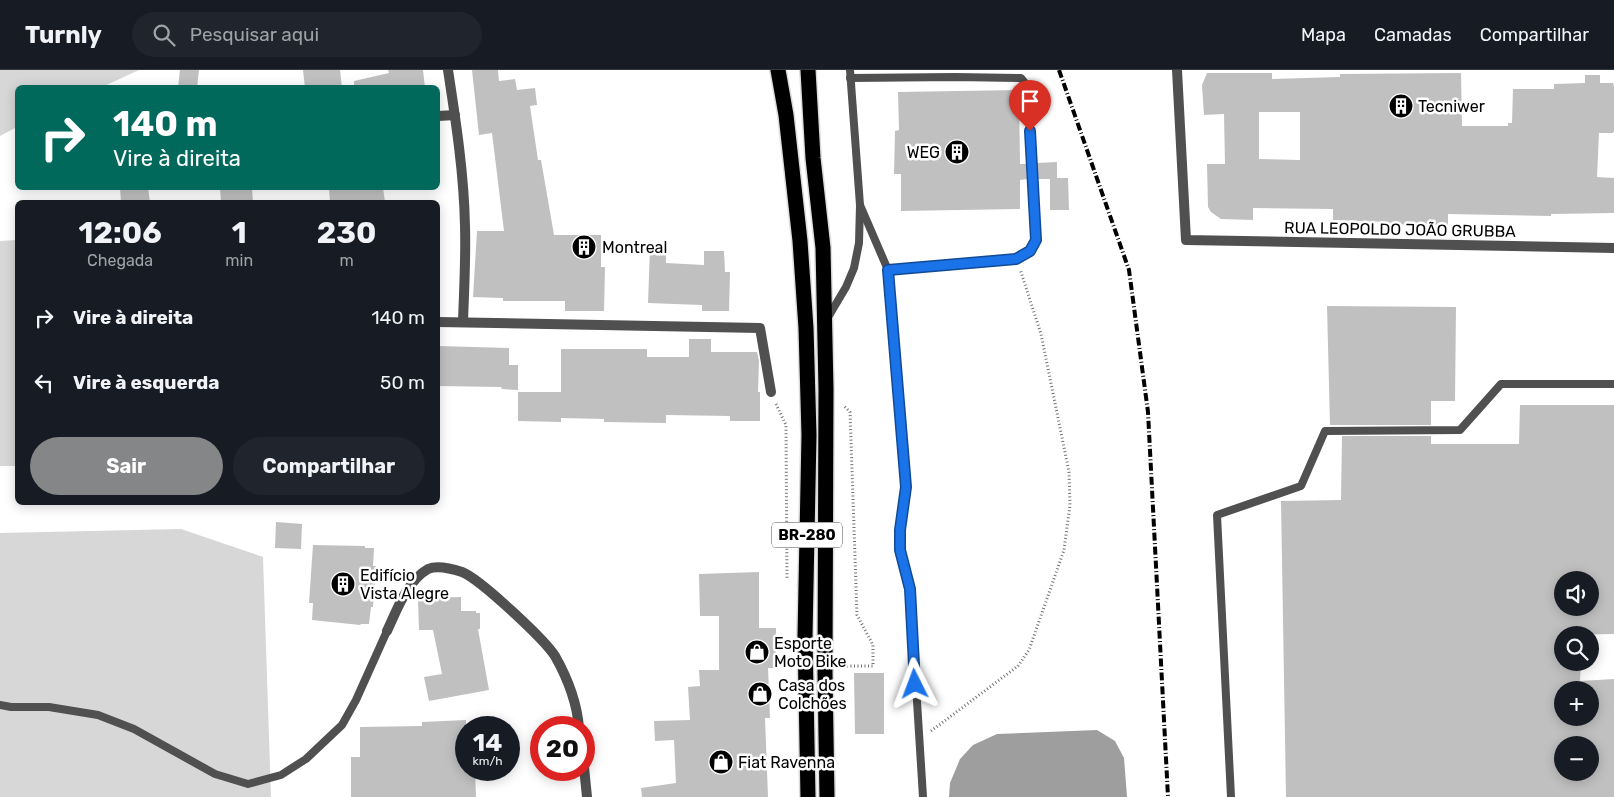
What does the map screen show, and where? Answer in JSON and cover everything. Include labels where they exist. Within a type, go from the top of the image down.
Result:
[{"type":"highway","name":"BR-280","points":[[778,70],[786,114],[800,241],[806,328],[809,435],[805,636],[808,797]]},
{"type":"highway","name":"BR-280","points":[[808,70],[813,158],[823,248],[825,323],[827,797]]},
{"type":"street","points":[[448,70],[460,154],[465,227],[463,322]]},
{"type":"street","name":"RUA LEOPOLDO JOÃO GRUBBA","points":[[1177,70],[1186,240],[1614,248]]},
{"type":"street","points":[[440,116],[455,115]]},
{"type":"street","points":[[440,322],[760,328],[771,392]]},
{"type":"street","points":[[387,631],[415,578],[430,568],[445,568],[463,573],[491,594],[527,626],[554,655],[572,691],[578,716]]},
{"type":"street","points":[[585,781],[587,797]]},
{"type":"lane","points":[[825,323],[846,287],[854,268],[859,243],[860,205],[850,74],[955,73],[1021,78],[1028,94],[1036,240],[1030,251],[1016,259],[888,270]]},
{"type":"lane","points":[[860,205],[888,270],[906,487],[900,530],[900,550],[910,589],[923,797]]},
{"type":"lane","points":[[1231,797],[1217,515],[1301,486],[1325,431],[1460,430],[1501,384],[1614,384]]},
{"type":"lane","points":[[0,705],[49,706],[98,716],[134,729],[215,774],[248,784],[281,776],[306,759],[342,725],[356,700],[387,631]]},
{"type":"path","points":[[918,740],[1018,666],[1030,650],[1064,550],[1070,505],[1069,472],[1041,334],[1016,259]]},
{"type":"path","points":[[825,667],[873,666],[873,644],[857,615],[850,412],[826,389]]},
{"type":"path","points":[[771,392],[786,426],[787,549]]},
{"type":"shaded area","points":[[0,70],[139,70],[106,85],[15,85],[15,128],[0,136]]},
{"type":"shaded area","points":[[15,240],[15,466],[0,466],[0,241]]},
{"type":"shaded area","points":[[181,529],[263,557],[271,797],[0,797],[0,533]]},
{"type":"shaded area","points":[[1097,730],[1115,741],[1124,758],[1127,797],[949,797],[950,783],[960,759],[973,745],[997,734]]},
{"type":"building","points":[[180,70],[199,70],[197,85],[178,85]]},
{"type":"building","points":[[303,70],[340,70],[342,85],[305,85]]},
{"type":"building","points":[[388,70],[423,70],[425,85],[354,85],[354,81],[389,73]]},
{"type":"building","points":[[472,70],[498,70],[499,81],[515,79],[517,90],[535,88],[537,105],[530,106],[538,160],[541,160],[554,235],[601,235],[601,267],[605,267],[604,311],[565,311],[565,301],[503,301],[503,298],[473,297],[477,231],[504,231],[492,133],[479,135]]},
{"type":"building","points":[[1207,73],[1272,73],[1272,79],[1340,77],[1340,74],[1461,73],[1462,126],[1508,126],[1508,123],[1512,123],[1513,89],[1554,89],[1554,84],[1585,83],[1585,75],[1600,75],[1600,83],[1613,83],[1614,87],[1614,131],[1613,133],[1599,133],[1597,177],[1614,178],[1614,213],[1551,214],[1551,216],[1448,214],[1448,225],[1386,224],[1386,222],[1333,220],[1333,209],[1253,208],[1253,220],[1221,219],[1211,212],[1208,207],[1207,164],[1225,164],[1224,114],[1204,115],[1202,85]],"holes":[[[1259,112],[1300,112],[1300,160],[1259,159]]]},
{"type":"building","name":"WEG","points":[[1019,90],[1020,164],[1026,164],[1027,179],[1020,180],[1020,209],[901,211],[901,174],[894,174],[895,131],[899,130],[898,92]]},
{"type":"building","points":[[1057,162],[1057,178],[1068,178],[1069,210],[1050,210],[1050,179],[1038,179],[1037,163]]},
{"type":"building","points":[[120,190],[148,190],[150,200],[121,200]]},
{"type":"building","points":[[220,190],[252,190],[253,200],[221,200]]},
{"type":"building","points":[[329,190],[383,190],[385,200],[330,200]]},
{"type":"building","points":[[650,248],[666,249],[666,263],[704,265],[704,251],[724,251],[725,272],[730,272],[729,311],[702,311],[702,305],[648,303]]},
{"type":"building","points":[[1327,306],[1456,307],[1455,401],[1431,401],[1431,425],[1330,425]]},
{"type":"building","points":[[689,339],[711,339],[711,352],[757,352],[759,361],[758,392],[760,392],[760,421],[730,421],[730,416],[666,415],[666,423],[604,422],[604,419],[561,418],[561,422],[518,421],[518,392],[561,392],[561,349],[647,349],[647,357],[689,357]]},
{"type":"building","points":[[440,346],[509,348],[509,365],[518,365],[518,390],[502,389],[501,387],[440,386]]},
{"type":"building","points":[[1520,405],[1614,405],[1614,634],[1599,634],[1599,626],[1554,626],[1554,671],[1581,671],[1580,681],[1614,679],[1614,797],[1286,797],[1281,501],[1341,500],[1342,436],[1431,436],[1431,444],[1519,444]]},
{"type":"building","points":[[276,522],[302,524],[301,549],[275,548]]},
{"type":"building","name":"Edifício Vista Alegre","points":[[313,545],[365,546],[365,548],[374,548],[373,566],[376,566],[373,607],[371,607],[369,624],[360,625],[312,620],[313,603],[309,603]]},
{"type":"building","points":[[759,572],[759,628],[776,628],[776,668],[768,668],[770,718],[765,718],[768,797],[642,797],[641,788],[676,783],[674,740],[655,741],[654,721],[690,720],[688,687],[700,686],[699,670],[719,670],[719,616],[700,616],[699,574]]},
{"type":"building","points":[[461,597],[461,611],[476,611],[476,613],[480,613],[480,629],[478,629],[489,690],[429,701],[424,677],[442,674],[433,630],[419,630],[418,598]]},
{"type":"building","points":[[854,673],[884,673],[884,734],[855,734]]},
{"type":"building","points":[[455,720],[455,781],[475,781],[476,797],[351,797],[351,757],[360,757],[360,727],[422,726],[422,722]]},
{"type":"railway","points":[[1059,70],[1129,270],[1148,412],[1168,797]]},
{"type":"place","name":"Tecniwer","points":[[1401,106]]},
{"type":"place","name":"WEG","points":[[957,152]]},
{"type":"place","name":"Montreal","points":[[584,247]]},
{"type":"place","name":"Edifício Vista Alegre","points":[[343,584]]},
{"type":"place","name":"Esporte Moto Bike","points":[[757,652]]},
{"type":"place","name":"Casa dos Colchões","points":[[760,694]]},
{"type":"place","name":"Fiat Ravenna","points":[[721,762]]},
{"type":"route","points":[[915,684],[910,589],[900,550],[900,530],[906,487],[888,270],[1016,259],[1030,251],[1036,240],[1030,131]]}]
